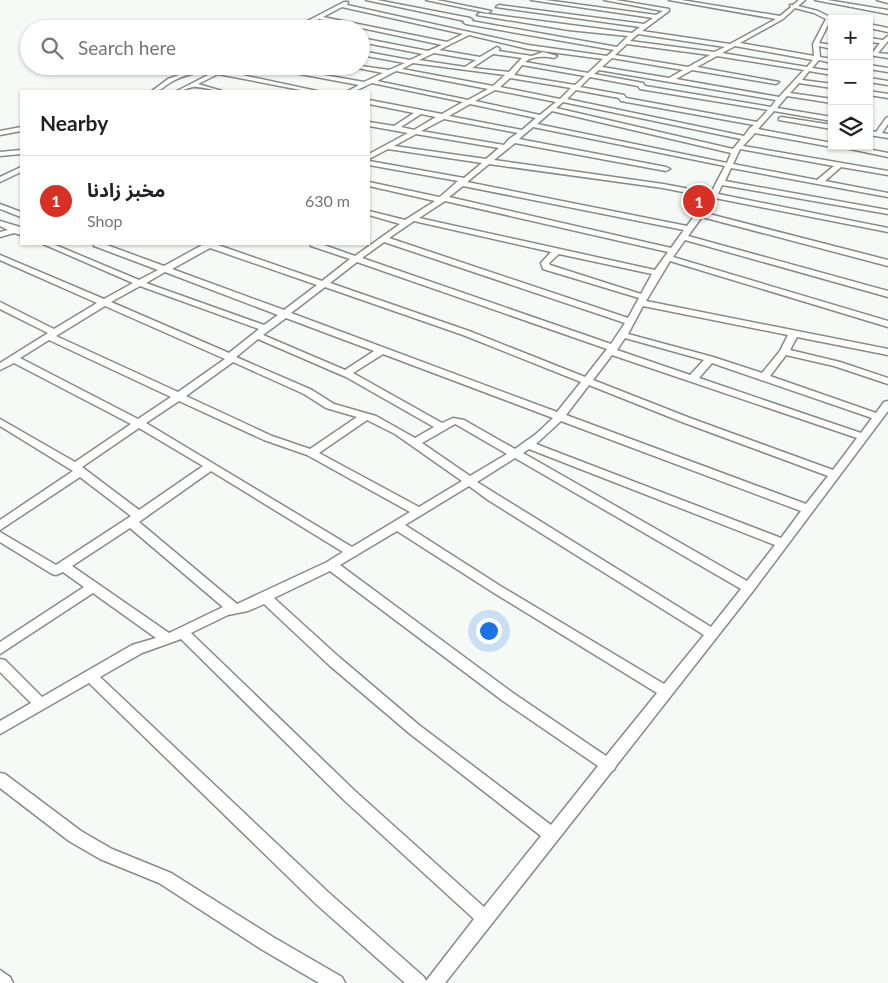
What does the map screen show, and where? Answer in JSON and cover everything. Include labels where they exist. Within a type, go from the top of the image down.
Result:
[{"type":"street","points":[[368,0],[525,33],[619,49]]},
{"type":"street","points":[[429,0],[488,11]]},
{"type":"street","points":[[534,0],[569,3],[657,17]]},
{"type":"street","points":[[0,526],[231,358],[262,332],[358,260],[377,240],[410,221],[441,199],[485,161],[562,100],[635,33],[667,10],[608,0]]},
{"type":"street","points":[[672,0],[783,15]]},
{"type":"street","points":[[713,0],[783,15]]},
{"type":"street","points":[[670,80],[783,15],[802,0]]},
{"type":"street","points":[[818,0],[888,12]]},
{"type":"street","points":[[880,0],[888,1]]},
{"type":"street","points":[[569,3],[579,1]]},
{"type":"street","points":[[312,20],[346,2],[450,30],[508,43],[776,82]]},
{"type":"street","points":[[450,30],[480,16],[500,3],[645,26]]},
{"type":"street","points":[[792,6],[816,12],[828,19]]},
{"type":"street","points":[[480,16],[569,28],[635,33],[733,45],[828,60]]},
{"type":"street","points":[[318,17],[332,20]]},
{"type":"street","points":[[0,728],[137,650],[175,636],[225,611],[235,610],[266,598],[331,565],[515,454],[547,430],[585,380],[623,335],[657,273],[713,196],[728,165],[751,131],[799,81],[817,59],[816,44],[821,32],[828,23]]},
{"type":"street","points":[[873,27],[888,30]]},
{"type":"street","points":[[370,28],[447,44]]},
{"type":"street","points":[[536,48],[569,28]]},
{"type":"street","points":[[821,32],[828,33]]},
{"type":"street","points":[[466,70],[525,33]]},
{"type":"street","points":[[353,90],[468,34]]},
{"type":"street","points":[[873,40],[886,42]]},
{"type":"street","points":[[370,42],[481,59]]},
{"type":"street","points":[[626,42],[828,72]]},
{"type":"street","points":[[873,53],[886,42]]},
{"type":"street","points":[[816,44],[828,46]]},
{"type":"street","points":[[492,52],[533,58],[543,54],[657,78],[828,101]]},
{"type":"street","points":[[370,54],[466,70],[473,69],[511,75],[623,98],[751,131],[828,120]]},
{"type":"street","points":[[873,54],[888,56]]},
{"type":"street","points":[[370,157],[492,89],[511,75],[527,57]]},
{"type":"street","points":[[522,63],[641,86],[751,131],[842,165],[888,173]]},
{"type":"street","points":[[370,68],[452,80],[492,89],[828,144]]},
{"type":"street","points":[[873,68],[888,70]]},
{"type":"street","points":[[452,80],[473,69]]},
{"type":"street","points":[[156,90],[170,80],[184,75]]},
{"type":"street","points":[[182,90],[211,75]]},
{"type":"street","points":[[238,75],[309,90]]},
{"type":"street","points":[[317,75],[469,101],[541,117]]},
{"type":"street","points":[[604,108],[657,78]]},
{"type":"street","points":[[799,81],[828,85]]},
{"type":"street","points":[[873,81],[888,83]]},
{"type":"street","points":[[192,85],[214,90]]},
{"type":"street","points":[[873,94],[888,96]]},
{"type":"street","points":[[370,102],[522,132]]},
{"type":"street","points":[[551,109],[751,131],[828,127]]},
{"type":"street","points":[[394,129],[421,111]]},
{"type":"street","points":[[878,134],[885,128],[888,119]]},
{"type":"street","points":[[370,124],[504,147]]},
{"type":"street","points":[[531,125],[888,195]]},
{"type":"street","points":[[0,133],[20,129]]},
{"type":"street","points":[[873,133],[888,136]]},
{"type":"street","points":[[512,140],[666,169]]},
{"type":"street","points":[[370,146],[662,186],[888,230]]},
{"type":"street","points":[[859,150],[888,156]]},
{"type":"street","points":[[0,154],[20,152]]},
{"type":"street","points":[[370,158],[462,182],[686,233],[888,294]]},
{"type":"street","points":[[819,182],[837,166],[842,165]]},
{"type":"street","points":[[4,178],[20,170]]},
{"type":"street","points":[[4,178],[20,180]]},
{"type":"street","points":[[720,182],[888,212]]},
{"type":"street","points":[[370,184],[441,199],[670,254],[888,324]]},
{"type":"street","points":[[0,206],[20,215]]},
{"type":"street","points":[[370,212],[657,273]]},
{"type":"street","points":[[700,214],[888,263]]},
{"type":"street","points":[[0,223],[19,230]]},
{"type":"street","points":[[0,235],[19,230]]},
{"type":"street","points":[[377,240],[630,322]]},
{"type":"street","points":[[49,245],[262,332],[346,373],[441,427]]},
{"type":"street","points":[[100,245],[287,313],[808,509]]},
{"type":"street","points":[[6,362],[103,303],[208,245]]},
{"type":"street","points":[[213,245],[466,333],[834,474]]},
{"type":"street","points":[[317,245],[863,436]]},
{"type":"street","points":[[556,252],[545,263],[546,267],[642,300],[888,352]]},
{"type":"street","points":[[0,257],[308,392],[330,406],[366,416],[416,442],[469,481],[712,634]]},
{"type":"street","points":[[0,305],[52,335],[268,438],[311,453],[418,511]]},
{"type":"street","points":[[764,377],[784,352],[794,333]]},
{"type":"street","points":[[623,335],[710,359],[879,417]]},
{"type":"street","points":[[346,373],[382,350]]},
{"type":"street","points":[[784,352],[837,364],[888,381]]},
{"type":"street","points":[[693,378],[710,359]]},
{"type":"street","points":[[6,362],[138,424],[353,553]]},
{"type":"street","points":[[434,983],[609,766],[749,588],[888,404]]},
{"type":"street","points":[[311,453],[366,416]]},
{"type":"street","points":[[416,442],[456,420],[749,588]]},
{"type":"street","points":[[0,422],[78,470],[235,610]]},
{"type":"street","points":[[529,445],[783,543]]},
{"type":"street","points":[[0,536],[54,571],[135,519],[209,467]]},
{"type":"street","points":[[396,525],[484,582],[666,692]]},
{"type":"street","points":[[331,565],[470,669],[609,766]]},
{"type":"street","points":[[64,566],[94,587],[175,636],[486,919]]},
{"type":"street","points":[[0,649],[94,587]]},
{"type":"street","points":[[266,598],[334,661],[406,723],[553,836]]},
{"type":"street","points":[[0,664],[42,704]]},
{"type":"street","points":[[91,677],[322,898],[418,983]]},
{"type":"street","points":[[0,780],[75,836],[106,854],[165,878],[267,943],[336,983]]},
{"type":"street","points":[[0,979],[4,983]]},
{"type":"place","name":"مخبز زادنا","points":[[699,201]]}]
